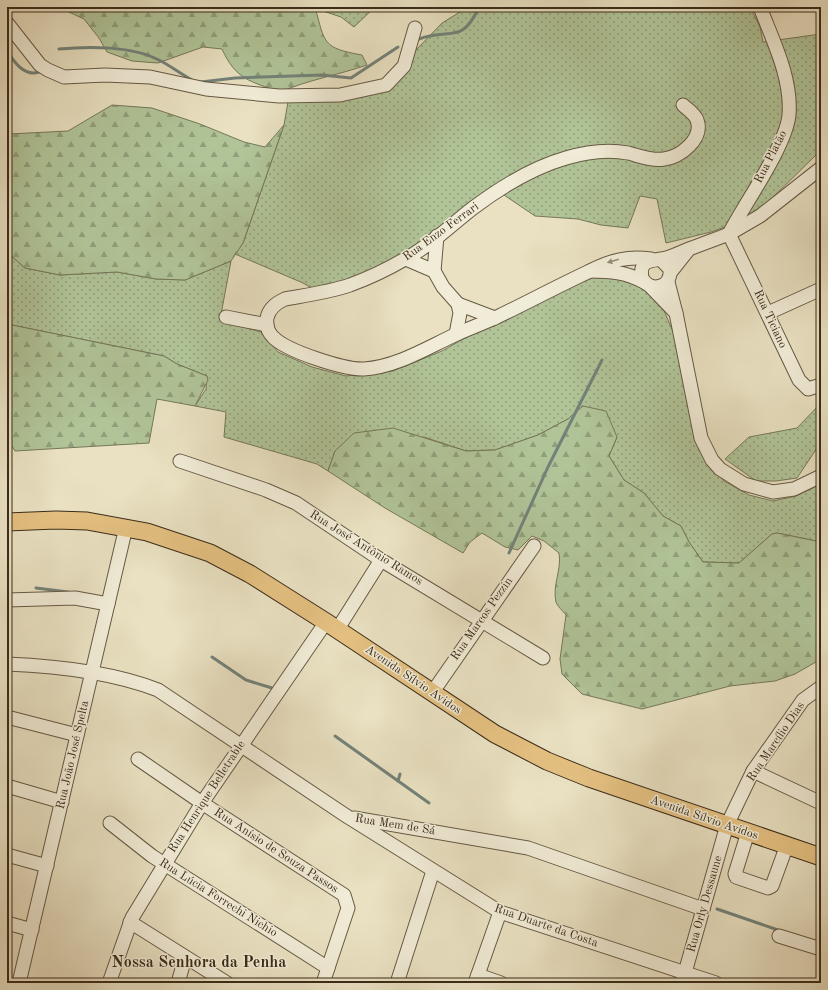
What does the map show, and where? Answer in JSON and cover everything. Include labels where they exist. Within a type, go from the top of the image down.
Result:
[{"type":"main road","name":"Avenida Sílvio Avidos","points":[[7,522],[70,520],[126,527],[187,544],[229,562],[332,626],[494,734],[548,761],[589,778],[821,857]]},
{"type":"street","name":"Rua Platão","points":[[729,234],[783,137],[789,116],[789,102],[785,76],[760,7]]},
{"type":"street","points":[[7,23],[40,65],[48,70],[64,76],[105,75],[150,77],[206,89],[279,96],[340,95],[386,85],[404,66],[415,28]]},
{"type":"street","name":"Rua Enzo Ferrari","points":[[267,325],[270,310],[281,301],[349,285],[368,278],[406,259],[510,182],[565,158],[601,151],[629,154],[654,159],[664,159],[681,153],[696,137],[698,124],[697,118],[683,105]]},
{"type":"street","points":[[676,313],[648,284],[642,269],[656,260],[729,234],[760,216],[821,168]]},
{"type":"street","name":"Rua Ticiano","points":[[729,234],[799,380],[808,389],[821,386]]},
{"type":"street","points":[[437,236],[434,271],[443,287],[458,304],[495,318]]},
{"type":"street","points":[[590,271],[611,271],[627,274],[648,284],[660,287],[689,249]]},
{"type":"street","points":[[226,316],[267,325],[269,333],[274,339],[285,346],[348,368],[364,369],[379,367],[434,346],[456,334],[495,318],[605,263],[625,258],[656,260],[668,265],[669,277],[701,438],[712,460],[720,469],[744,484],[773,492],[794,488],[821,476]]},
{"type":"street","points":[[406,259],[434,271]]},
{"type":"street","points":[[768,313],[821,289]]},
{"type":"street","points":[[456,334],[460,313],[458,304]]},
{"type":"street","name":"Rua José Antônio Ramos","points":[[180,461],[280,496],[313,514],[381,560],[482,619],[543,658]]},
{"type":"street","name":"Rua João José Spelta","points":[[19,983],[126,527]]},
{"type":"street","name":"Rua Marcos Pezzin","points":[[432,693],[534,546]]},
{"type":"street","name":"Rua Henrique Belletrable","points":[[109,983],[130,922],[202,803],[241,744],[381,560]]},
{"type":"street","points":[[7,600],[75,598],[108,604]]},
{"type":"street","name":"Rua Mem de Sá","points":[[7,664],[92,673],[143,684],[158,690],[241,744],[348,817],[528,848],[703,908]]},
{"type":"street","name":"Rua Marcílio Dias","points":[[728,825],[753,771],[803,700],[808,694],[821,687]]},
{"type":"street","points":[[7,717],[77,735]]},
{"type":"street","name":"Rua Anísio de Souza Passos","points":[[138,759],[202,803],[340,892],[346,899],[348,908],[328,968]]},
{"type":"street","points":[[753,771],[821,803]]},
{"type":"street","points":[[7,786],[62,802]]},
{"type":"street","name":"Rua Duarte da Costa","points":[[348,817],[500,912],[684,978],[716,983]]},
{"type":"street","name":"Rua Lúcia Forrechi Nichio","points":[[110,823],[152,856],[328,968]]},
{"type":"street","name":"Rua Orly Dessaune","points":[[684,978],[728,825]]},
{"type":"street","points":[[748,832],[735,874],[736,877],[768,888],[772,886],[787,846]]},
{"type":"street","points":[[7,855],[47,866]]},
{"type":"street","points":[[397,983],[433,871]]},
{"type":"street","points":[[500,912],[476,979],[501,983]]},
{"type":"street","points":[[130,922],[227,983]]},
{"type":"street","points":[[7,923],[32,930]]},
{"type":"street","points":[[779,936],[821,949]]},
{"type":"street","points":[[178,983],[185,958]]},
{"type":"street","points":[[323,983],[328,968]]},
{"type":"green space","points":[[58,7],[315,7],[321,29],[327,42],[339,50],[362,55],[367,65],[301,84],[280,92],[245,78],[233,67],[222,49],[203,47],[158,63],[132,61],[107,52],[99,38],[84,19]]},
{"type":"green space","points":[[318,7],[375,7],[354,27],[341,17],[323,11]]},
{"type":"green space","points":[[468,7],[750,7],[760,27],[763,42],[821,34],[821,150],[754,216],[711,232],[666,243],[657,199],[640,196],[628,228],[601,225],[578,219],[535,216],[504,195],[481,200],[392,272],[322,294],[303,283],[235,254],[243,243],[284,125],[289,96],[304,97],[387,80],[442,23]]},
{"type":"green space","points":[[112,105],[152,108],[200,124],[244,142],[265,147],[284,125],[243,243],[231,261],[185,280],[156,279],[117,272],[60,275],[25,268],[7,252],[9,134],[68,131]]},
{"type":"green space","points":[[7,252],[25,268],[60,275],[117,272],[156,279],[185,280],[231,261],[220,320],[261,332],[278,352],[312,367],[346,376],[393,371],[442,351],[520,307],[600,275],[632,278],[657,294],[674,334],[701,451],[724,481],[749,495],[773,501],[796,496],[821,484],[821,542],[777,533],[772,534],[739,563],[703,562],[689,542],[681,526],[663,516],[644,493],[624,480],[609,456],[617,437],[583,406],[568,419],[538,435],[495,450],[466,451],[424,437],[335,451],[328,471],[317,464],[224,437],[226,412],[195,406],[206,389],[207,376],[177,364],[164,356],[7,324]]},
{"type":"green space","points":[[7,324],[164,356],[177,364],[207,376],[208,380],[195,406],[157,399],[149,443],[15,451],[7,438]]},
{"type":"green space","points":[[821,403],[821,442],[797,478],[776,481],[756,481],[725,459],[749,437],[797,428]]},
{"type":"green space","points":[[583,406],[606,411],[617,437],[609,456],[624,480],[644,493],[663,516],[681,526],[689,542],[703,562],[739,563],[772,534],[777,533],[821,542],[821,659],[795,674],[775,681],[730,686],[642,709],[582,694],[562,674],[560,659],[566,615],[557,604],[555,596],[560,559],[559,553],[544,541],[532,536],[518,550],[505,547],[482,533],[470,542],[463,553],[385,508],[328,471],[335,451],[354,433],[393,428],[466,451],[495,450],[538,435],[568,419]]},
{"type":"waterway","points":[[419,39],[461,31],[467,27],[479,7]]},
{"type":"waterway","points":[[59,49],[97,47],[136,52],[159,60],[194,81]]},
{"type":"waterway","points":[[201,82],[235,78],[322,75],[351,78],[398,47]]},
{"type":"waterway","points":[[7,50],[12,59],[24,70],[34,73],[39,72]]},
{"type":"waterway","points":[[509,553],[548,467],[602,360]]},
{"type":"waterway","points":[[36,588],[68,592]]},
{"type":"waterway","points":[[212,657],[246,680],[272,688]]},
{"type":"waterway","points":[[335,736],[429,803]]},
{"type":"waterway","points":[[398,781],[400,774]]},
{"type":"waterway","points":[[717,909],[781,931]]},
{"type":"district","name":"Nossa Senhora da Penha","points":[[199,963]]}]
